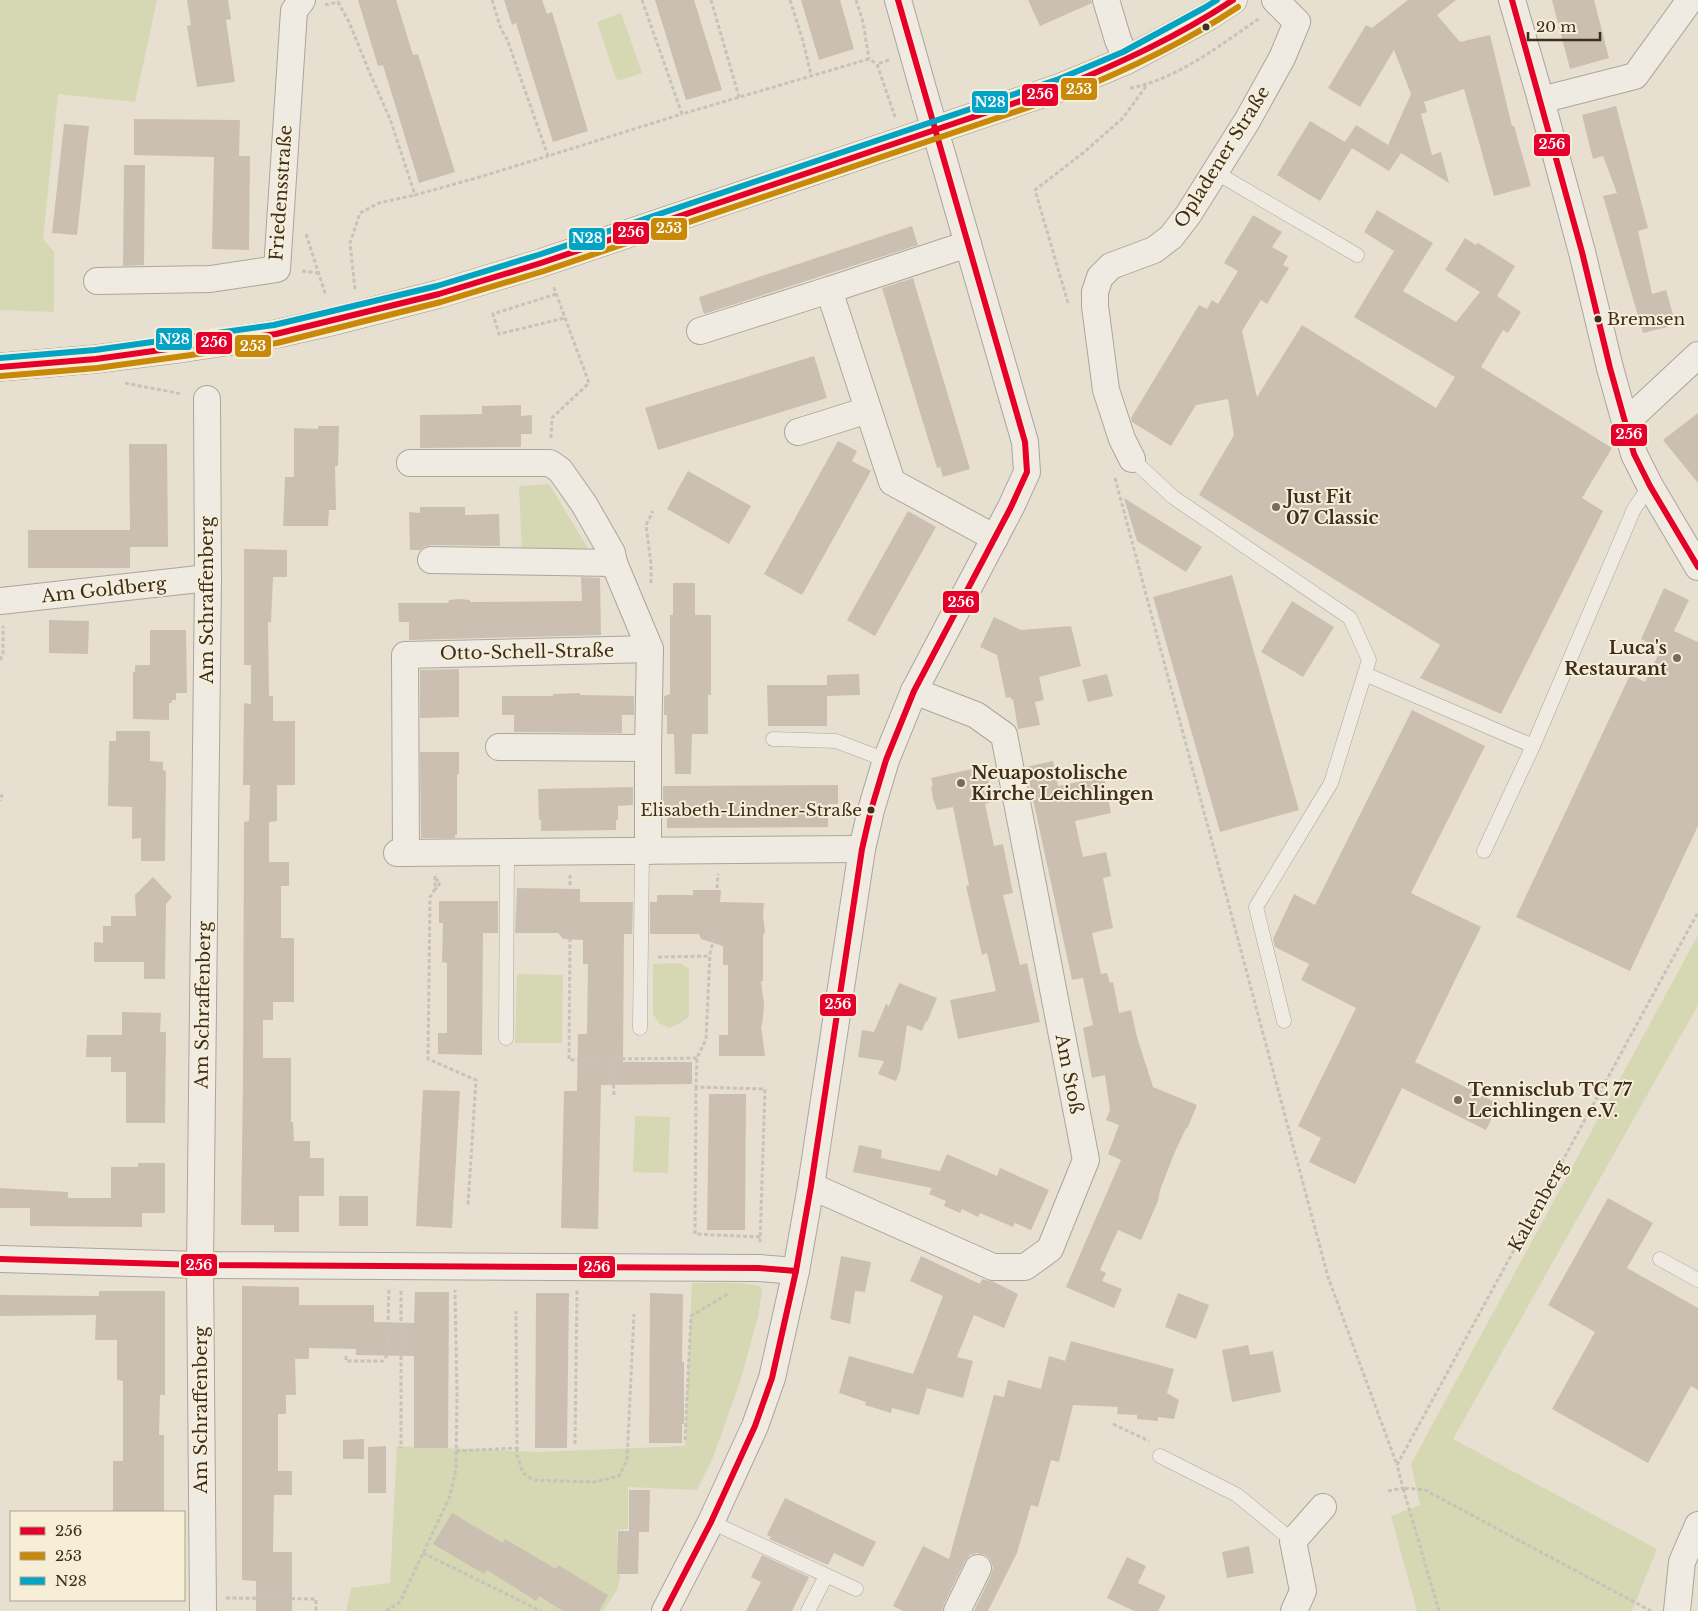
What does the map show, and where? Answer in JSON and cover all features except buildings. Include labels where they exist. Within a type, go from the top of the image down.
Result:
[{"type":"main road","points":[[0,367],[135,354],[276,334],[439,294],[542,263],[1062,87],[1127,60],[1209,16],[1233,0]]},
{"type":"street","points":[[665,1611],[711,1522],[755,1426],[772,1378],[796,1270],[811,1186],[862,849],[886,760],[914,691],[1011,507],[1027,472],[1025,442],[898,0]]},
{"type":"street","points":[[1106,0],[1118,40],[1127,60]]},
{"type":"street","name":"Opladener Straße","points":[[1123,468],[1119,430],[1106,390],[1095,306],[1095,292],[1100,277],[1111,266],[1154,250],[1171,237],[1188,215],[1247,121],[1282,58],[1297,22],[1274,0]]},
{"type":"street","points":[[1512,0],[1541,100],[1634,454],[1650,486],[1698,567]]},
{"type":"street","points":[[1541,100],[1635,76],[1690,0]]},
{"type":"street","name":"Friedensstraße","points":[[97,281],[210,279],[277,269],[298,6]]},
{"type":"street","points":[[700,331],[968,244]]},
{"type":"street","points":[[829,290],[892,482],[995,538]]},
{"type":"street","points":[[1625,423],[1698,355]]},
{"type":"street","name":"Am Schraffenberg","points":[[203,1604],[200,1265],[208,578],[208,399]]},
{"type":"street","points":[[798,432],[868,410]]},
{"type":"street","points":[[410,463],[550,463],[560,470],[584,504],[612,553],[614,563],[650,649],[645,851]]},
{"type":"street","points":[[431,560],[614,563]]},
{"type":"street","name":"Am Goldberg","points":[[1,601],[208,578]]},
{"type":"street","name":"Otto-Schell-Straße","points":[[436,853],[402,853],[405,655],[650,649]]},
{"type":"street","name":"Am Stoß","points":[[811,1186],[993,1267],[1025,1267],[1050,1249],[1086,1160],[1004,736],[976,715],[914,691]]},
{"type":"street","points":[[499,747],[648,748]]},
{"type":"street","points":[[436,853],[862,849]]},
{"type":"street","points":[[0,1259],[200,1265],[759,1268],[796,1270]]},
{"type":"street","points":[[1294,1611],[1303,1591],[1292,1540],[1322,1507]]},
{"type":"street","points":[[1676,1611],[1682,1562],[1698,1525]]},
{"type":"street","points":[[957,1611],[978,1568]]},
{"type":"lane","points":[[1215,172],[1357,255]]},
{"type":"lane","points":[[1123,468],[1173,497],[1350,618],[1369,660],[1331,783],[1256,907],[1284,1020]]},
{"type":"lane","points":[[1484,851],[1533,746],[1634,509],[1650,486]]},
{"type":"lane","points":[[1365,674],[1533,746]]},
{"type":"lane","points":[[773,739],[836,741],[886,760]]},
{"type":"lane","points":[[640,1028],[645,851]]},
{"type":"lane","points":[[506,1038],[507,852]]},
{"type":"lane","points":[[1660,1259],[1698,1280]]},
{"type":"lane","points":[[1160,1456],[1237,1495],[1292,1540]]},
{"type":"lane","points":[[711,1522],[856,1589]]},
{"type":"lane","points":[[808,1611],[826,1576]]},
{"type":"path","points":[[492,0],[501,29],[508,39],[548,156]]},
{"type":"path","points":[[642,0],[682,114]]},
{"type":"path","points":[[710,0],[739,97]]},
{"type":"path","points":[[790,0],[811,75]]},
{"type":"path","points":[[856,0],[863,22],[868,59]]},
{"type":"path","points":[[298,6],[338,2],[349,22],[368,72],[390,119],[415,195]]},
{"type":"path","points":[[877,64],[913,52]]},
{"type":"path","points":[[355,289],[350,243],[360,213],[379,203],[474,179],[682,114],[868,59],[877,64],[896,122]]},
{"type":"path","points":[[1068,304],[1035,190],[1123,118],[1147,85]]},
{"type":"path","points":[[304,227],[326,296],[317,298]]},
{"type":"path","points":[[550,463],[552,418],[589,383],[552,283]]},
{"type":"path","points":[[345,291],[363,287]]},
{"type":"path","points":[[556,294],[493,314],[500,334],[565,318]]},
{"type":"path","points":[[123,382],[208,399]]},
{"type":"path","points":[[1123,468],[1328,1277],[1397,1465],[1438,1611]]},
{"type":"path","points":[[627,591],[651,584],[651,564],[646,525],[653,511]]},
{"type":"path","points":[[0,660],[3,655],[1,601]]},
{"type":"path","points":[[0,795],[2,796],[0,801]]},
{"type":"path","points":[[436,853],[435,889],[430,897],[428,1059],[476,1080],[468,1205]]},
{"type":"path","name":"Kaltenberg","points":[[1397,1465],[1698,912]]},
{"type":"path","points":[[570,938],[569,1060],[697,1058]]},
{"type":"path","points":[[714,938],[710,956],[706,1039],[697,1058],[695,1234],[760,1238]]},
{"type":"path","points":[[641,957],[710,956]]},
{"type":"path","points":[[612,1059],[614,1095]]},
{"type":"path","points":[[685,1440],[691,1316],[747,1282],[759,1268],[765,1089],[696,1087]]},
{"type":"path","points":[[346,1356],[346,1361],[382,1361],[388,1355],[395,1266]]},
{"type":"path","points":[[395,1266],[401,1448]]},
{"type":"path","points":[[386,1611],[400,1602],[450,1496],[456,1469],[455,1267]]},
{"type":"path","points":[[575,1444],[578,1267]]},
{"type":"path","points":[[516,1312],[517,1455],[523,1472],[533,1480],[594,1482],[619,1476],[627,1460],[634,1314]]},
{"type":"path","points":[[1113,1424],[1150,1442],[1160,1456]]},
{"type":"path","points":[[456,1451],[517,1448]]},
{"type":"path","points":[[1388,1492],[1403,1488],[1425,1490],[1651,1611]]},
{"type":"path","points":[[423,1553],[541,1611]]},
{"type":"path","points":[[203,1604],[316,1599],[316,1611]]},
{"type":"green space","points":[[0,0],[157,0],[135,102],[58,94],[43,239],[54,252],[54,312],[0,310]]},
{"type":"green space","points":[[621,13],[642,73],[617,81],[597,22]]},
{"type":"green space","points":[[549,484],[590,552],[522,553],[519,486]]},
{"type":"green space","points":[[1698,935],[1698,1005],[1453,1439],[1657,1549],[1632,1611],[1417,1611],[1391,1516],[1420,1505],[1411,1464]]},
{"type":"green space","points":[[680,963],[689,969],[689,1017],[669,1028],[659,1023],[653,1014],[653,964]]},
{"type":"green space","points":[[517,974],[563,975],[562,1043],[515,1043]]},
{"type":"green space","points":[[635,1116],[670,1117],[668,1173],[633,1172]]},
{"type":"green space","points":[[692,1283],[739,1283],[760,1286],[762,1292],[758,1317],[740,1382],[714,1455],[697,1490],[628,1487],[628,1529],[617,1530],[617,1574],[621,1575],[617,1590],[603,1611],[346,1611],[351,1588],[390,1583],[397,1446],[538,1452],[685,1446]]},
{"type":"transit line","name":"256","points":[[665,1611],[711,1522],[755,1426],[772,1378],[796,1271],[811,1186],[862,849],[886,760],[914,691],[1011,507],[1027,472],[1025,442],[898,0]]},
{"type":"transit line","name":"N28","points":[[0,358],[95,350],[274,325],[437,286],[538,255],[1059,79],[1123,52],[1217,0]]},
{"type":"transit line","name":"256","points":[[0,367],[96,359],[276,334],[439,294],[541,263],[1062,87],[1150,48],[1233,0]]},
{"type":"transit line","name":"256","points":[[1512,0],[1582,252],[1610,368],[1634,454],[1650,486],[1698,567]]},
{"type":"transit line","name":"253","points":[[1,376],[97,368],[277,343],[441,302],[544,271],[1065,95],[1154,56],[1197,33],[1238,7]]},
{"type":"transit line","name":"256","points":[[0,1259],[200,1265],[759,1268],[796,1271]]},
{"type":"place","name":"Bremsen","points":[[1598,319]]},
{"type":"place","name":"Just Fit 07 Classic","points":[[1276,507]]},
{"type":"place","name":"Luca's Restaurant","points":[[1677,658]]},
{"type":"place","name":"Neuapostolische Kirche Leichlingen","points":[[961,783]]},
{"type":"place","name":"Elisabeth-Lindner-Straße","points":[[871,810]]},
{"type":"place","name":"Tennisclub TC 77 Leichlingen e.V.","points":[[1458,1100]]}]
